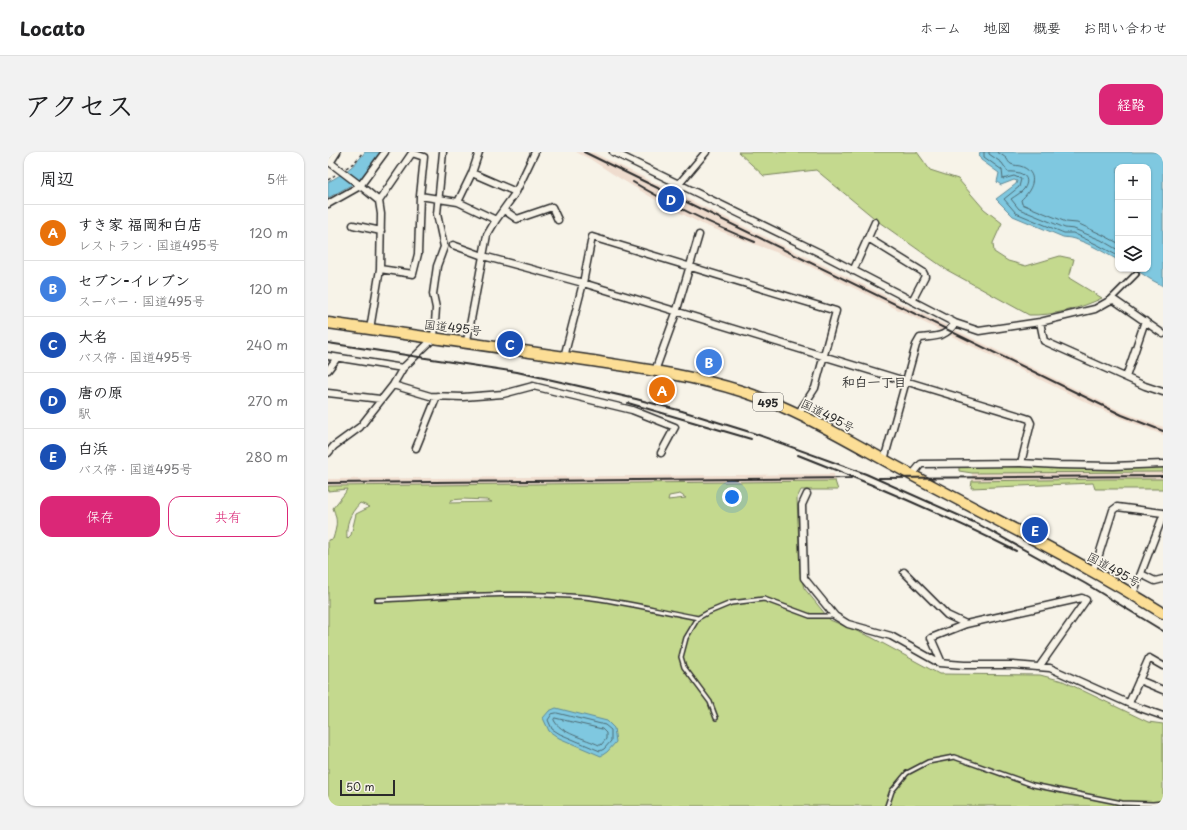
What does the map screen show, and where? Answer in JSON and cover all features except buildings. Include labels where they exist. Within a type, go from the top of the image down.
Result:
[{"type":"highway","name":"国道495号","points":[[328,323],[467,342],[655,371],[710,382],[743,392],[798,414],[818,424],[1092,571],[1163,613]]},
{"type":"street","points":[[337,152],[329,162],[359,184],[379,202],[381,214],[380,269],[370,329]]},
{"type":"street","points":[[328,204],[359,184],[385,152]]},
{"type":"street","points":[[328,453],[334,446],[360,427],[393,385],[404,368],[434,338],[436,308],[433,294],[437,266],[444,247],[437,214],[443,152]]},
{"type":"street","points":[[458,202],[472,173],[478,152]]},
{"type":"street","points":[[467,342],[487,235],[516,192],[535,152]]},
{"type":"street","points":[[613,152],[955,323],[979,331],[1040,322],[1095,308],[1109,301],[1136,274]]},
{"type":"street","points":[[679,184],[706,152]]},
{"type":"street","points":[[379,202],[412,153],[424,157],[420,196],[418,254],[413,274],[380,269]]},
{"type":"street","points":[[472,173],[516,192]]},
{"type":"street","points":[[420,196],[458,202],[496,220]]},
{"type":"street","points":[[504,210],[517,219],[552,207],[558,220]]},
{"type":"street","points":[[853,271],[875,222]]},
{"type":"street","points":[[353,225],[381,231]]},
{"type":"street","points":[[655,371],[676,313],[699,235]]},
{"type":"street","points":[[564,357],[583,283],[592,237],[836,311],[825,356],[815,388],[798,414]]},
{"type":"street","points":[[868,238],[923,272],[924,276],[912,301]]},
{"type":"street","points":[[453,245],[483,256],[583,283],[676,313],[825,356],[1029,419],[1031,423],[1022,463]]},
{"type":"street","points":[[1109,301],[1114,300],[1163,334]]},
{"type":"street","points":[[1040,322],[1044,341],[1145,386],[1163,392]]},
{"type":"street","points":[[1126,377],[1145,322]]},
{"type":"street","points":[[884,460],[916,345],[920,338],[942,336],[950,331],[955,323]]},
{"type":"street","points":[[328,356],[404,368]]},
{"type":"street","points":[[328,370],[337,358]]},
{"type":"street","points":[[393,385],[430,396],[463,397],[503,394],[533,386],[632,410],[675,427],[661,453]]},
{"type":"street","points":[[328,393],[380,400]]},
{"type":"street","points":[[416,448],[437,396]]},
{"type":"street","points":[[912,475],[921,464],[1022,463],[1113,466],[1163,464]]},
{"type":"street","points":[[807,494],[802,505],[804,578],[835,616],[848,624],[891,636],[939,663],[964,665],[1013,665],[1050,668],[1129,703],[1163,716]]},
{"type":"street","points":[[1092,571],[1097,561],[1113,510],[1117,507],[1163,515],[1133,594]]},
{"type":"street","points":[[904,572],[947,615],[966,624]]},
{"type":"street","points":[[1141,574],[1155,581],[1163,579]]},
{"type":"street","points":[[942,663],[931,638],[966,624],[1082,598],[1086,600],[1039,667]]},
{"type":"street","points":[[1129,703],[1149,658],[1163,666]]},
{"type":"street","points":[[1139,680],[1163,690]]},
{"type":"lane","points":[[376,600],[496,595],[563,596],[631,604],[698,618]]},
{"type":"lane","points":[[716,718],[710,702],[684,667],[681,657],[686,638],[698,618],[731,603],[764,599],[810,616],[835,616]]},
{"type":"lane","points":[[887,806],[892,791],[907,773],[928,762],[954,757],[1033,785],[1122,803],[1163,803]]},
{"type":"path","points":[[342,171],[355,162],[363,152]]},
{"type":"shaded area","points":[[576,152],[594,153],[1123,412],[1163,427],[1163,435],[1098,408],[799,261],[704,225],[666,206],[590,159]]},
{"type":"shaded area","points":[[1163,472],[1163,479],[972,481],[972,473]]},
{"type":"shaded area","points":[[834,474],[835,481],[328,486],[328,479]]},
{"type":"green space","points":[[738,152],[917,152],[930,170],[958,179],[984,209],[1002,223],[993,243],[994,252],[1008,261],[1026,266],[1060,256],[1074,259],[1069,278],[1102,298],[1067,311],[1029,315],[947,270],[879,222],[816,170],[764,176]]},
{"type":"green space","points":[[959,465],[1017,467],[1163,465],[1163,472],[972,473],[959,471]]},
{"type":"green space","points":[[1163,479],[1163,489],[1095,489],[1093,483],[971,488],[972,481]]},
{"type":"green space","points":[[835,481],[838,490],[801,490],[797,498],[800,572],[804,588],[830,620],[871,637],[939,674],[1040,675],[1063,681],[1148,722],[1163,724],[1163,806],[328,806],[328,540],[333,539],[336,526],[336,516],[333,508],[347,489],[328,491],[328,486]],"holes":[[[680,494],[686,498],[668,500],[669,496]],[[451,500],[487,500],[492,502],[449,503]],[[360,503],[370,507],[356,514],[351,535],[347,539],[349,520]]]},
{"type":"water","points":[[365,152],[382,152],[360,180],[328,198],[328,182],[348,169]]},
{"type":"water","points":[[980,152],[1163,152],[1163,286],[1140,272],[1151,272],[1151,164],[1115,164],[1115,258],[1084,242],[1063,237],[1013,216],[996,199],[1016,184],[1017,181],[1014,180],[1001,185],[997,182],[999,173],[981,160],[979,155]]},
{"type":"water","points":[[556,708],[607,721],[614,728],[616,742],[601,756],[559,738],[549,731],[543,718],[549,711]]},
{"type":"railway","points":[[584,152],[1122,415],[1163,431]]},
{"type":"railway","points":[[633,182],[693,215],[755,242]]},
{"type":"railway","points":[[328,343],[517,372],[636,399],[682,411],[753,433],[866,474],[978,524],[1086,584],[1163,631]]},
{"type":"railway","points":[[628,403],[751,439]]},
{"type":"railway","points":[[798,455],[908,500],[1016,551]]},
{"type":"railway","points":[[879,478],[1163,476]]},
{"type":"railway","points":[[328,483],[851,478]]},
{"type":"place","name":"唐の原","points":[[671,199]]},
{"type":"place","name":"大名","points":[[510,344]]},
{"type":"place","name":"セブン-イレブン","points":[[709,362]]},
{"type":"place","name":"すき家 福岡和白店","points":[[662,390]]},
{"type":"place","name":"白浜","points":[[1035,530]]},
{"type":"district","name":"和白一丁目","points":[[874,381]]}]
